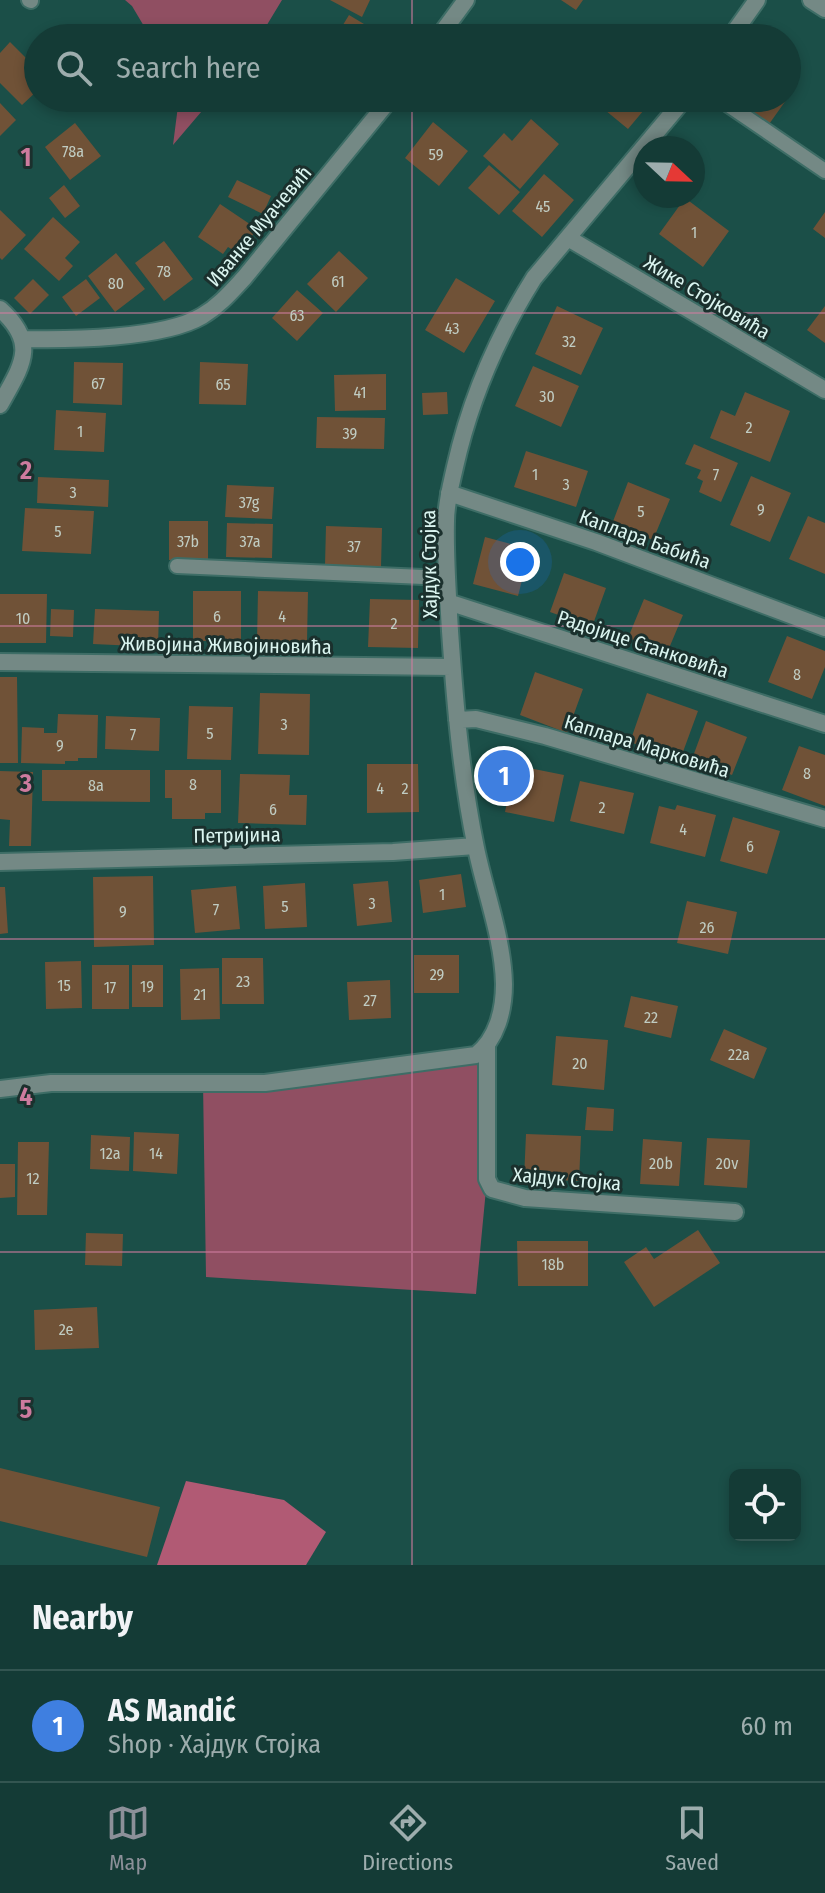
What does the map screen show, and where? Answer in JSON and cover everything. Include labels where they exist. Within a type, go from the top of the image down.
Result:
[{"type":"street","points":[[448,24],[466,0]]},
{"type":"street","points":[[740,24],[757,0]]},
{"type":"street","points":[[811,0],[825,9]]},
{"type":"street","name":"Иванке Муачевић","points":[[23,339],[80,340],[173,328],[201,317],[221,303],[244,278],[380,112]]},
{"type":"street","name":"Хајдук Стојка","points":[[673,112],[534,278],[516,306],[488,365],[461,440],[446,520],[446,578],[457,720],[475,846],[502,957],[504,986],[496,1030],[487,1047],[487,1179],[492,1189],[525,1198],[735,1212]]},
{"type":"street","name":"Жике Стојковића","points":[[568,238],[825,390]]},
{"type":"street","points":[[0,309],[16,324],[23,339],[22,366],[0,405]]},
{"type":"street","name":"Каплара Бабића","points":[[449,493],[596,542],[825,628]]},
{"type":"street","name":"Радојице Станковића","points":[[448,602],[825,724]]},
{"type":"street","name":"Живојина Живојиновића","points":[[0,662],[452,667]]},
{"type":"street","name":"Каплара Марковића","points":[[457,720],[476,719],[545,736],[825,819]]},
{"type":"street","name":"Петријина","points":[[0,862],[393,852],[475,846]]},
{"type":"street","points":[[0,1089],[51,1083],[265,1083],[476,1055],[487,1047]]},
{"type":"lane","points":[[739,112],[825,171]]},
{"type":"lane","points":[[177,566],[446,578]]},
{"type":"shaded area","points":[[125,0],[282,0],[267,24],[143,24]]},
{"type":"shaded area","points":[[177,112],[201,112],[173,145]]},
{"type":"shaded area","points":[[487,1047],[487,1179],[476,1294],[206,1277],[203,1083]]},
{"type":"shaded area","points":[[186,1481],[284,1500],[326,1532],[306,1565],[157,1565]]},
{"type":"building","points":[[330,0],[370,0],[362,17]]},
{"type":"building","points":[[561,0],[583,0],[576,10]]},
{"type":"building","points":[[349,15],[364,24],[344,24]]},
{"type":"building","points":[[10,42],[24,56],[22,105],[0,83],[0,53]]},
{"type":"building","points":[[0,103],[16,120],[0,136]]},
{"type":"building","points":[[607,112],[642,112],[628,129]]},
{"type":"building","points":[[746,112],[778,112],[767,127]]},
{"type":"building","points":[[531,119],[559,144],[520,189],[483,156],[504,133],[512,141]]},
{"type":"building","points":[[433,122],[468,151],[439,186],[405,158]]},
{"type":"building","points":[[75,123],[101,156],[70,180],[45,147]]},
{"type":"building","points":[[489,165],[520,192],[499,215],[468,188]]},
{"type":"building","points":[[544,174],[574,200],[542,237],[512,211]]},
{"type":"building","points":[[237,180],[271,196],[263,214],[228,197]]},
{"type":"building","points":[[64,185],[80,206],[65,218],[49,198]]},
{"type":"building","points":[[220,204],[257,229],[239,254],[228,247],[223,254],[198,237]]},
{"type":"building","points":[[678,208],[698,208],[729,231],[703,267],[659,234]]},
{"type":"building","points":[[0,210],[26,235],[2,260],[0,258]]},
{"type":"building","points":[[825,212],[825,238],[813,229]]},
{"type":"building","points":[[53,217],[80,242],[65,258],[73,266],[59,281],[24,249]]},
{"type":"building","points":[[164,241],[193,279],[164,301],[135,263]]},
{"type":"building","points":[[339,251],[368,278],[336,312],[307,284]]},
{"type":"building","points":[[116,253],[145,289],[115,312],[88,276]]},
{"type":"building","points":[[456,278],[495,301],[464,353],[425,330]]},
{"type":"building","points":[[33,279],[49,295],[30,314],[14,298]]},
{"type":"building","points":[[86,279],[100,298],[76,316],[62,297]]},
{"type":"building","points":[[297,290],[323,313],[297,341],[272,318]]},
{"type":"building","points":[[557,306],[603,328],[581,375],[535,354]]},
{"type":"building","points":[[825,306],[825,343],[807,330]]},
{"type":"building","points":[[74,362],[123,363],[122,405],[73,403]]},
{"type":"building","points":[[200,362],[248,364],[246,405],[199,404]]},
{"type":"building","points":[[533,366],[579,386],[561,427],[515,406]]},
{"type":"building","points":[[386,374],[386,410],[335,411],[334,375]]},
{"type":"building","points":[[447,392],[448,414],[423,415],[422,393]]},
{"type":"building","points":[[745,392],[790,411],[770,462],[710,438],[721,410],[735,416]]},
{"type":"building","points":[[56,410],[106,413],[104,452],[54,450]]},
{"type":"building","points":[[317,417],[385,418],[384,449],[316,448]]},
{"type":"building","points":[[694,444],[738,463],[721,502],[699,492],[703,481],[697,478],[701,470],[685,464]]},
{"type":"building","points":[[526,451],[588,471],[576,507],[514,487]]},
{"type":"building","points":[[751,476],[791,493],[770,542],[730,525]]},
{"type":"building","points":[[38,477],[109,480],[108,507],[37,503]]},
{"type":"building","points":[[628,482],[670,499],[653,540],[612,524]]},
{"type":"building","points":[[227,485],[274,487],[272,519],[225,517]]},
{"type":"building","points":[[25,508],[94,511],[91,554],[22,551]]},
{"type":"building","points":[[808,516],[825,523],[825,574],[789,559]]},
{"type":"building","points":[[169,521],[208,521],[208,560],[169,560]]},
{"type":"building","points":[[227,523],[273,524],[272,558],[226,557]]},
{"type":"building","points":[[326,526],[382,528],[381,567],[325,565]]},
{"type":"building","points":[[485,537],[530,549],[518,596],[473,584]]},
{"type":"building","points":[[564,573],[606,588],[592,627],[550,612]]},
{"type":"building","points":[[193,591],[241,591],[241,641],[193,641]]},
{"type":"building","points":[[258,591],[308,592],[307,642],[257,641]]},
{"type":"building","points":[[0,594],[47,594],[46,643],[0,643]]},
{"type":"building","points":[[370,599],[419,600],[418,648],[368,647]]},
{"type":"building","points":[[644,599],[683,615],[667,653],[628,638]]},
{"type":"building","points":[[51,609],[74,610],[73,637],[50,636]]},
{"type":"building","points":[[95,609],[159,611],[158,647],[93,644]]},
{"type":"building","points":[[787,636],[825,651],[825,667],[812,699],[768,682]]},
{"type":"building","points":[[535,672],[583,689],[567,733],[520,715]]},
{"type":"building","points":[[0,677],[17,677],[18,763],[0,763]]},
{"type":"building","points":[[260,693],[310,694],[309,755],[258,754]]},
{"type":"building","points":[[647,693],[698,711],[680,760],[630,742]]},
{"type":"building","points":[[189,706],[233,707],[231,760],[187,759]]},
{"type":"building","points":[[58,714],[98,715],[97,758],[78,758],[78,761],[65,761],[65,764],[21,763],[22,727],[44,728],[44,733],[57,733]]},
{"type":"building","points":[[106,716],[160,718],[159,751],[105,749]]},
{"type":"building","points":[[706,721],[747,737],[732,775],[692,759]]},
{"type":"building","points":[[799,746],[825,755],[825,806],[782,790]]},
{"type":"building","points":[[367,764],[418,764],[419,812],[367,813]]},
{"type":"building","points":[[514,765],[564,775],[554,822],[505,812]]},
{"type":"building","points":[[42,770],[150,770],[150,802],[42,801]]},
{"type":"building","points":[[165,770],[221,770],[221,813],[205,813],[205,819],[172,819],[172,798],[165,798]]},
{"type":"building","points":[[0,771],[33,772],[31,846],[9,846],[10,820],[0,819]]},
{"type":"building","points":[[240,774],[290,775],[289,795],[307,795],[306,825],[238,823]]},
{"type":"building","points":[[580,781],[634,793],[624,834],[570,821]]},
{"type":"building","points":[[677,805],[716,815],[705,857],[650,843],[659,806],[675,810]]},
{"type":"building","points":[[733,817],[780,831],[767,874],[720,861]]},
{"type":"building","points":[[461,874],[466,907],[423,913],[419,880]]},
{"type":"building","points":[[153,876],[154,945],[94,947],[93,877]]},
{"type":"building","points":[[388,881],[392,922],[357,926],[353,884]]},
{"type":"building","points":[[305,883],[307,927],[265,929],[263,886]]},
{"type":"building","points":[[236,886],[240,929],[195,933],[191,890]]},
{"type":"building","points":[[0,887],[5,887],[8,933],[0,934]]},
{"type":"building","points":[[687,901],[737,912],[728,954],[677,943]]},
{"type":"building","points":[[414,955],[459,955],[459,993],[414,993]]},
{"type":"building","points":[[222,958],[263,958],[264,1004],[222,1004]]},
{"type":"building","points":[[81,961],[82,1008],[46,1009],[45,962]]},
{"type":"building","points":[[92,965],[129,965],[129,1009],[92,1009]]},
{"type":"building","points":[[132,965],[163,965],[163,1007],[132,1007]]},
{"type":"building","points":[[219,968],[220,1019],[181,1020],[180,969]]},
{"type":"building","points":[[390,980],[391,1018],[349,1020],[347,982]]},
{"type":"building","points":[[631,996],[678,1006],[671,1038],[624,1027]]},
{"type":"building","points":[[724,1029],[767,1048],[754,1079],[710,1060]]},
{"type":"building","points":[[556,1036],[608,1040],[604,1090],[552,1085]]},
{"type":"building","points":[[587,1107],[614,1109],[613,1131],[585,1130]]},
{"type":"building","points":[[134,1132],[179,1134],[177,1174],[133,1171]]},
{"type":"building","points":[[526,1134],[581,1136],[579,1181],[524,1179]]},
{"type":"building","points":[[91,1135],[130,1137],[129,1171],[90,1169]]},
{"type":"building","points":[[707,1138],[750,1140],[747,1188],[704,1185]]},
{"type":"building","points":[[643,1139],[682,1142],[679,1186],[640,1184]]},
{"type":"building","points":[[18,1142],[49,1142],[47,1215],[17,1215]]},
{"type":"building","points":[[0,1164],[15,1164],[15,1197],[0,1198]]},
{"type":"building","points":[[698,1230],[720,1263],[654,1307],[624,1262],[646,1247],[654,1259]]},
{"type":"building","points":[[86,1233],[123,1234],[122,1266],[85,1265]]},
{"type":"building","points":[[517,1241],[588,1241],[588,1286],[518,1286]]},
{"type":"building","points":[[97,1307],[99,1348],[35,1350],[34,1310]]},
{"type":"building","points":[[0,1468],[160,1507],[147,1557],[0,1521]]},
{"type":"place","name":"AS Mandić","points":[[504,776]]}]
